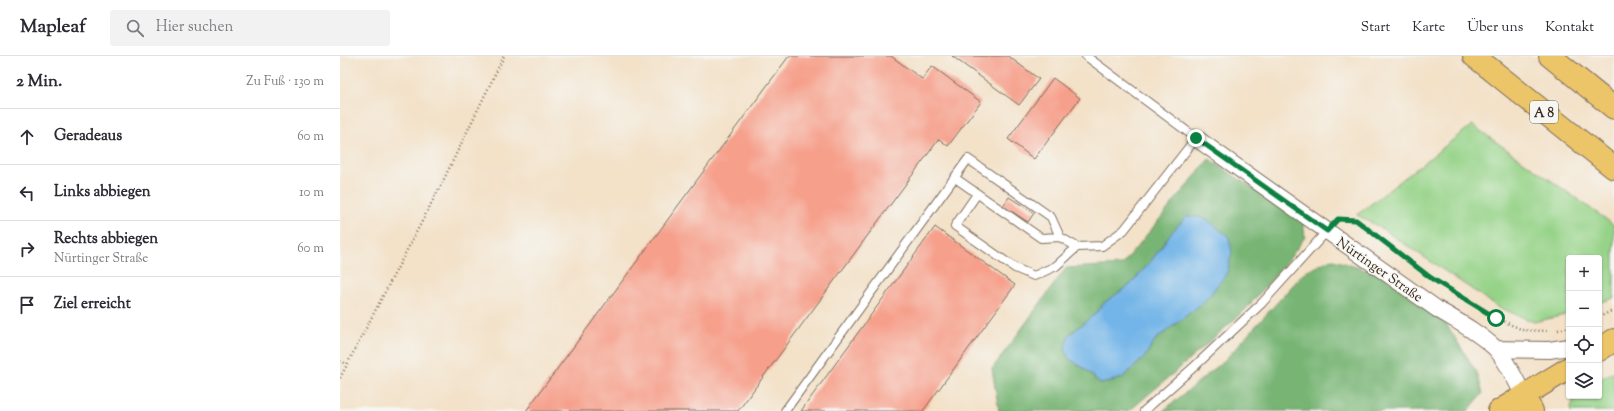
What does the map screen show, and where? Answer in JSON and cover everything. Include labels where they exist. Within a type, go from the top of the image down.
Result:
[{"type":"main road","name":"A 8","points":[[1474,56],[1614,168]]},
{"type":"main road","points":[[1550,56],[1614,108]]},
{"type":"main road","points":[[1602,348],[1614,340]]},
{"type":"main road","points":[[1500,411],[1528,403],[1566,371]]},
{"type":"street","name":"Nürtinger Straße","points":[[1196,138],[1437,309],[1475,332],[1496,350],[1528,403]]},
{"type":"street","points":[[1602,335],[1614,331]]},
{"type":"street","points":[[1496,350],[1549,350],[1566,347]]},
{"type":"lane","name":"Nürtinger Straße","points":[[1086,56],[1196,138]]},
{"type":"lane","points":[[955,178],[1041,238],[1060,237],[1077,246],[1102,246],[1124,230],[1196,138]]},
{"type":"lane","points":[[785,411],[968,159],[1051,217],[1060,237]]},
{"type":"lane","points":[[977,194],[955,226],[1015,268],[1034,276],[1056,266],[1077,246]]},
{"type":"lane","points":[[1144,411],[1196,366],[1262,303],[1327,231]]},
{"type":"path","points":[[340,378],[442,183],[504,56]]},
{"type":"path","points":[[1327,231],[1338,219],[1356,220],[1431,278],[1496,318],[1523,330],[1551,332],[1566,328]]},
{"type":"path","points":[[1602,316],[1614,310]]},
{"type":"path","points":[[340,361],[347,364]]},
{"type":"green space","points":[[1472,125],[1614,225],[1614,298],[1602,302],[1602,255],[1566,255],[1566,315],[1534,322],[1498,307],[1381,228],[1357,215]]},
{"type":"green space","points":[[1209,159],[1303,222],[1305,237],[1287,262],[1243,312],[1129,411],[999,411],[992,369],[1066,268],[1122,265]],"holes":[[[1170,234],[1205,301],[1155,340],[1145,357],[1122,378],[1101,384],[1085,369],[1068,358],[1069,335],[1095,314],[1105,302],[1130,285],[1152,260]]]},
{"type":"green space","points":[[1331,259],[1382,275],[1445,322],[1477,373],[1483,393],[1468,411],[1163,411],[1224,361],[1304,273]]},
{"type":"green space","points":[[1614,371],[1614,411],[1570,411],[1574,399],[1602,399],[1602,378]]},
{"type":"water","points":[[1187,216],[1205,218],[1229,237],[1232,252],[1227,273],[1205,301],[1155,340],[1145,357],[1122,378],[1101,384],[1085,369],[1068,358],[1065,347],[1069,335],[1095,314],[1105,302],[1130,285],[1152,260],[1170,234]]},
{"type":"building","points":[[789,56],[891,56],[922,79],[932,66],[981,102],[948,146],[939,139],[738,411],[526,411]]},
{"type":"building","points":[[952,56],[1008,56],[1039,79],[1019,105]]},
{"type":"building","points":[[1053,78],[1080,98],[1034,159],[1008,139]]},
{"type":"building","points":[[1009,197],[1034,213],[1028,222],[1003,206]]},
{"type":"building","points":[[935,227],[1015,285],[923,411],[801,411]]},
{"type":"route","points":[[1196,138],[1327,231],[1338,219],[1356,220],[1431,278],[1496,318]]}]
